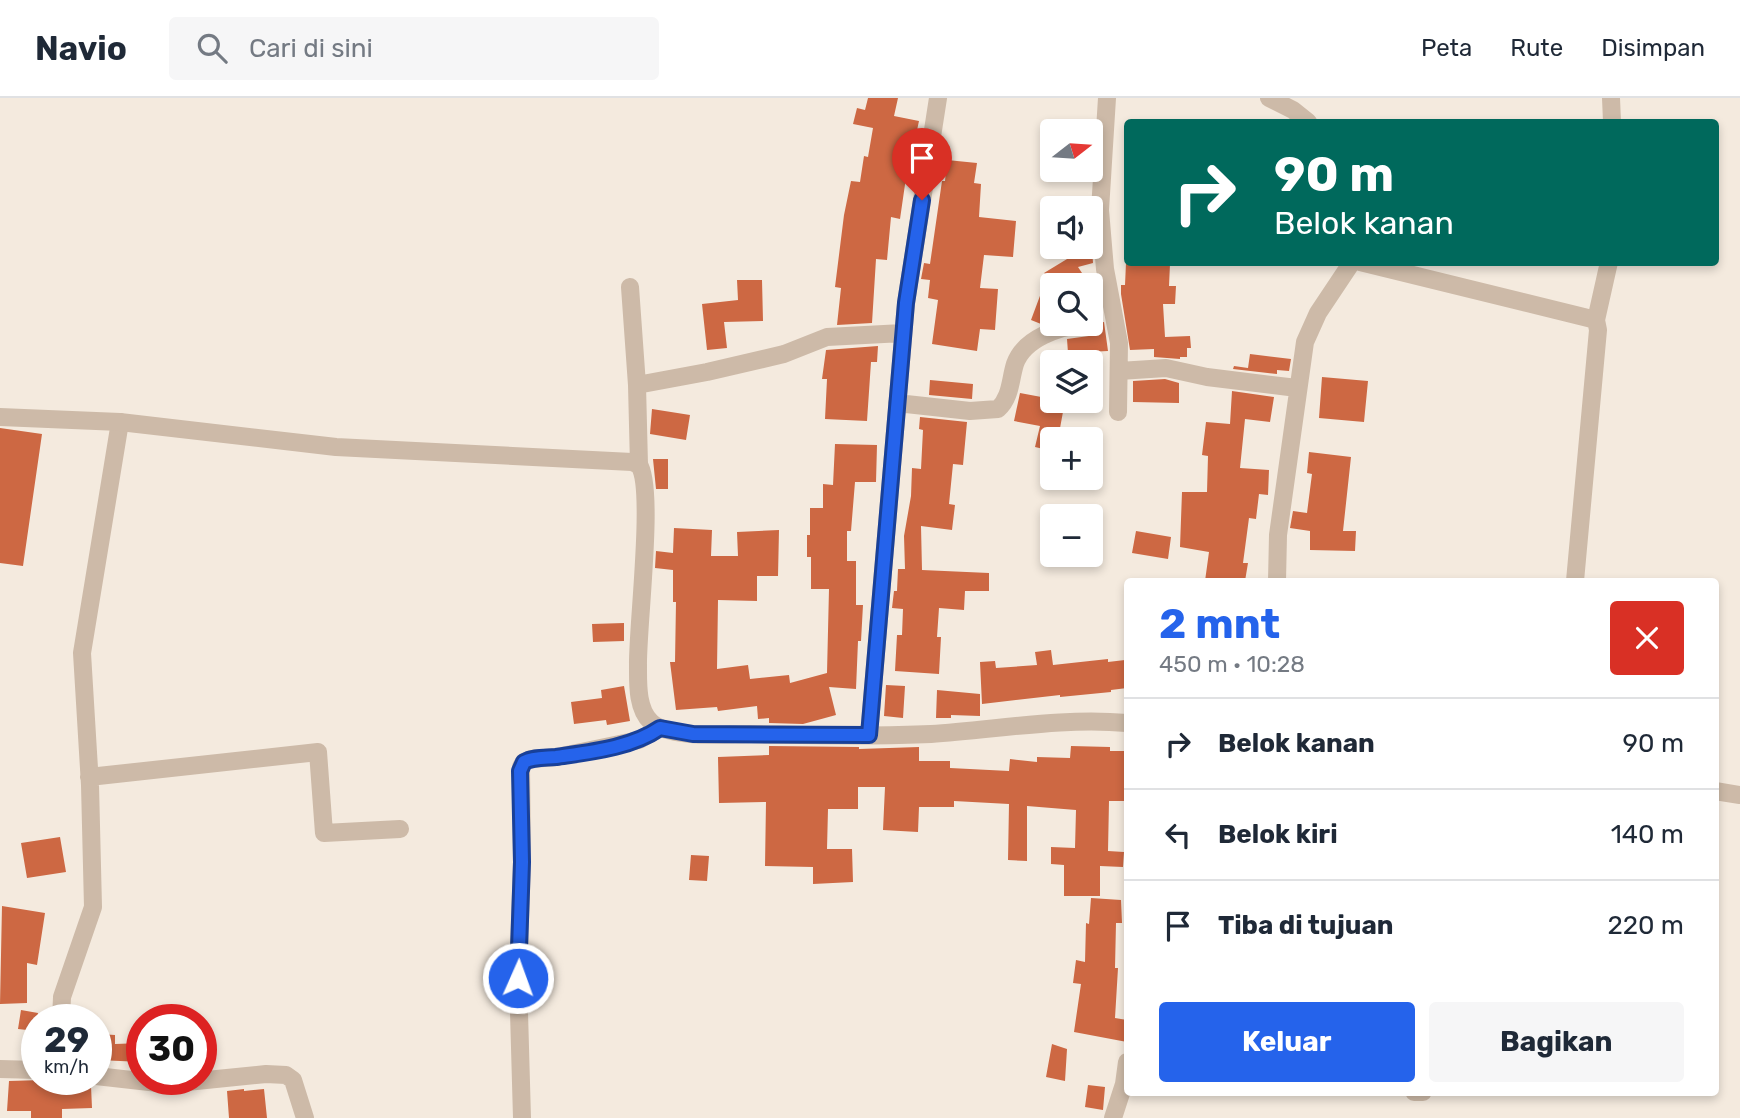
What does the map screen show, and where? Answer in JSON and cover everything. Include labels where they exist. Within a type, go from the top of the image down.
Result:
[{"type":"street","points":[[869,735],[906,303],[939,98]]},
{"type":"street","points":[[1107,98],[1100,210],[1105,269],[1119,343],[1118,412]]},
{"type":"street","points":[[1269,98],[1304,119]]},
{"type":"street","points":[[1611,98],[1612,119]]},
{"type":"street","points":[[1277,578],[1278,535],[1304,342],[1318,313],[1349,266]]},
{"type":"street","points":[[1376,266],[1596,320]]},
{"type":"street","points":[[1575,578],[1598,330],[1596,320],[1608,266]]},
{"type":"street","points":[[630,287],[639,465],[644,476],[646,514],[638,662],[639,690],[650,722],[660,728],[693,734],[869,735],[928,734],[1085,722],[1124,723]]},
{"type":"street","points":[[1103,321],[1114,319]]},
{"type":"street","points":[[637,385],[708,373],[785,354],[827,337],[903,333]]},
{"type":"street","points":[[897,403],[970,411],[998,409],[1007,395],[1016,361],[1025,348],[1041,336]]},
{"type":"street","points":[[1119,371],[1166,368],[1207,377],[1297,388]]},
{"type":"street","points":[[0,416],[120,422],[336,447],[615,461],[639,465]]},
{"type":"street","points":[[62,1004],[93,907],[82,653],[120,422]]},
{"type":"street","points":[[522,1118],[518,978],[522,862],[521,767],[531,759],[556,757],[639,740],[660,728]]},
{"type":"street","points":[[89,776],[318,752],[324,833],[400,829]]},
{"type":"street","points":[[1719,792],[1740,795]]},
{"type":"street","points":[[0,1069],[21,1070]]},
{"type":"street","points":[[112,1078],[167,1084],[266,1073],[281,1074],[293,1080],[305,1118]]},
{"type":"street","points":[[1113,1118],[1124,1084]]},
{"type":"building","points":[[868,98],[898,98],[894,116],[919,121],[914,144],[911,143],[900,219],[891,217],[887,260],[876,259],[872,323],[837,325],[841,288],[835,287],[844,215],[851,181],[860,182],[864,156],[868,157],[873,128],[853,124],[857,108],[865,110]]},
{"type":"building","points":[[947,160],[977,163],[974,183],[981,184],[979,217],[1016,221],[1013,257],[984,255],[980,288],[998,289],[995,330],[980,329],[977,351],[932,344],[938,300],[928,298],[930,280],[921,279],[924,263],[930,264]]},
{"type":"building","points":[[1067,259],[1093,259],[1093,263],[1078,267],[1082,273],[1044,273]]},
{"type":"building","points":[[1126,266],[1170,266],[1169,286],[1176,286],[1175,304],[1163,304],[1165,337],[1190,336],[1191,348],[1187,348],[1187,357],[1154,357],[1154,349],[1130,350],[1121,294],[1121,285],[1125,285]]},
{"type":"building","points":[[737,280],[762,280],[763,321],[724,322],[727,348],[707,350],[702,304],[738,300]]},
{"type":"building","points":[[1040,296],[1040,324],[1031,320]]},
{"type":"building","points":[[1103,322],[1108,351],[1068,350],[1067,339],[1103,336]]},
{"type":"building","points":[[878,346],[877,362],[871,362],[867,421],[825,419],[827,379],[822,379],[826,350]]},
{"type":"building","points":[[1250,354],[1291,359],[1289,371],[1277,370],[1277,374],[1233,369],[1234,366],[1248,368]]},
{"type":"building","points":[[1322,377],[1368,381],[1364,422],[1319,418]]},
{"type":"building","points":[[1165,379],[1179,383],[1179,403],[1133,402],[1133,381]]},
{"type":"building","points":[[930,380],[973,384],[972,399],[929,395]]},
{"type":"building","points":[[1232,391],[1274,397],[1270,422],[1245,419],[1240,468],[1269,470],[1268,495],[1259,494],[1256,519],[1249,518],[1243,563],[1248,563],[1246,578],[1205,578],[1209,552],[1180,547],[1182,492],[1207,492],[1208,456],[1202,455],[1206,422],[1230,424]]},
{"type":"building","points":[[1020,393],[1040,397],[1040,413],[1063,413],[1060,427],[1040,427],[1040,448],[1035,447],[1040,426],[1014,421]]},
{"type":"building","points":[[652,409],[690,415],[686,440],[650,434]]},
{"type":"building","points":[[920,417],[967,422],[963,465],[953,464],[949,504],[955,505],[952,530],[921,526],[922,570],[989,573],[989,591],[965,591],[964,610],[939,608],[939,674],[895,671],[897,635],[902,635],[903,609],[892,608],[894,591],[897,591],[898,569],[905,569],[904,536],[911,496],[912,468],[921,469],[923,430],[919,429]]},
{"type":"building","points":[[0,428],[42,434],[23,566],[0,563]]},
{"type":"building","points":[[835,444],[877,445],[876,482],[855,482],[851,531],[847,531],[847,561],[856,561],[856,605],[863,605],[856,689],[829,687],[836,715],[803,724],[769,723],[769,718],[758,719],[757,706],[718,711],[717,707],[676,710],[670,662],[675,662],[676,602],[673,602],[673,570],[655,568],[656,551],[673,553],[674,528],[712,530],[711,556],[738,556],[737,532],[779,530],[778,576],[757,576],[757,601],[718,600],[717,669],[748,665],[750,679],[789,675],[790,683],[827,673],[829,589],[811,589],[811,557],[807,557],[807,535],[810,535],[810,508],[823,508],[823,484],[833,485]]},
{"type":"building","points":[[1309,452],[1351,457],[1343,531],[1356,531],[1355,551],[1310,550],[1310,531],[1290,528],[1293,511],[1307,513],[1312,474],[1307,473]]},
{"type":"building","points":[[653,459],[668,459],[668,489],[656,489]]},
{"type":"building","points":[[1136,531],[1171,537],[1168,559],[1132,553]]},
{"type":"building","points":[[624,623],[624,641],[593,642],[592,624]]},
{"type":"building","points":[[1051,650],[1053,665],[1108,659],[1108,662],[1124,660],[1124,688],[1111,692],[982,704],[980,662],[995,661],[996,668],[1037,665],[1035,652]]},
{"type":"building","points":[[886,685],[905,686],[903,718],[884,716]]},
{"type":"building","points":[[624,686],[630,721],[607,725],[606,720],[574,724],[571,702],[602,698],[601,690]]},
{"type":"building","points":[[937,690],[980,694],[980,716],[951,715],[951,718],[936,718]]},
{"type":"building","points":[[769,746],[859,749],[919,747],[919,761],[950,761],[950,768],[1009,771],[1010,759],[1037,762],[1037,757],[1070,758],[1071,746],[1110,747],[1110,751],[1124,751],[1124,801],[1109,801],[1108,851],[1124,852],[1123,867],[1100,866],[1100,896],[1064,896],[1064,865],[1051,864],[1051,847],[1075,848],[1076,810],[1027,806],[1027,861],[1008,860],[1009,804],[954,801],[954,807],[919,807],[918,832],[883,830],[885,787],[858,787],[858,809],[828,809],[827,849],[852,849],[853,882],[813,884],[813,867],[765,866],[766,802],[719,803],[718,757],[769,755]]},
{"type":"building","points":[[60,837],[66,872],[27,878],[21,843]]},
{"type":"building","points":[[691,855],[709,856],[707,881],[689,880]]},
{"type":"building","points":[[1091,898],[1121,900],[1122,923],[1116,923],[1115,968],[1118,968],[1115,1018],[1124,1020],[1124,1041],[1074,1032],[1081,984],[1073,983],[1076,960],[1085,962],[1086,923],[1089,924]]},
{"type":"building","points":[[2,906],[45,913],[37,965],[27,963],[27,1003],[0,1004]]},
{"type":"building","points":[[112,1035],[115,1035],[115,1044],[126,1044],[126,1061],[112,1061]]},
{"type":"building","points":[[1052,1044],[1067,1049],[1065,1081],[1046,1077]]},
{"type":"building","points":[[9,1081],[21,1081],[21,1095],[91,1095],[92,1108],[62,1109],[62,1118],[31,1118],[31,1111],[7,1111]]},
{"type":"building","points":[[1088,1085],[1105,1087],[1103,1110],[1085,1107]]},
{"type":"building","points":[[264,1089],[267,1118],[229,1118],[227,1091]]},
{"type":"route","points":[[518,978],[522,862],[520,771],[524,762],[639,740],[660,728],[693,734],[869,735],[906,303],[922,200]]}]
